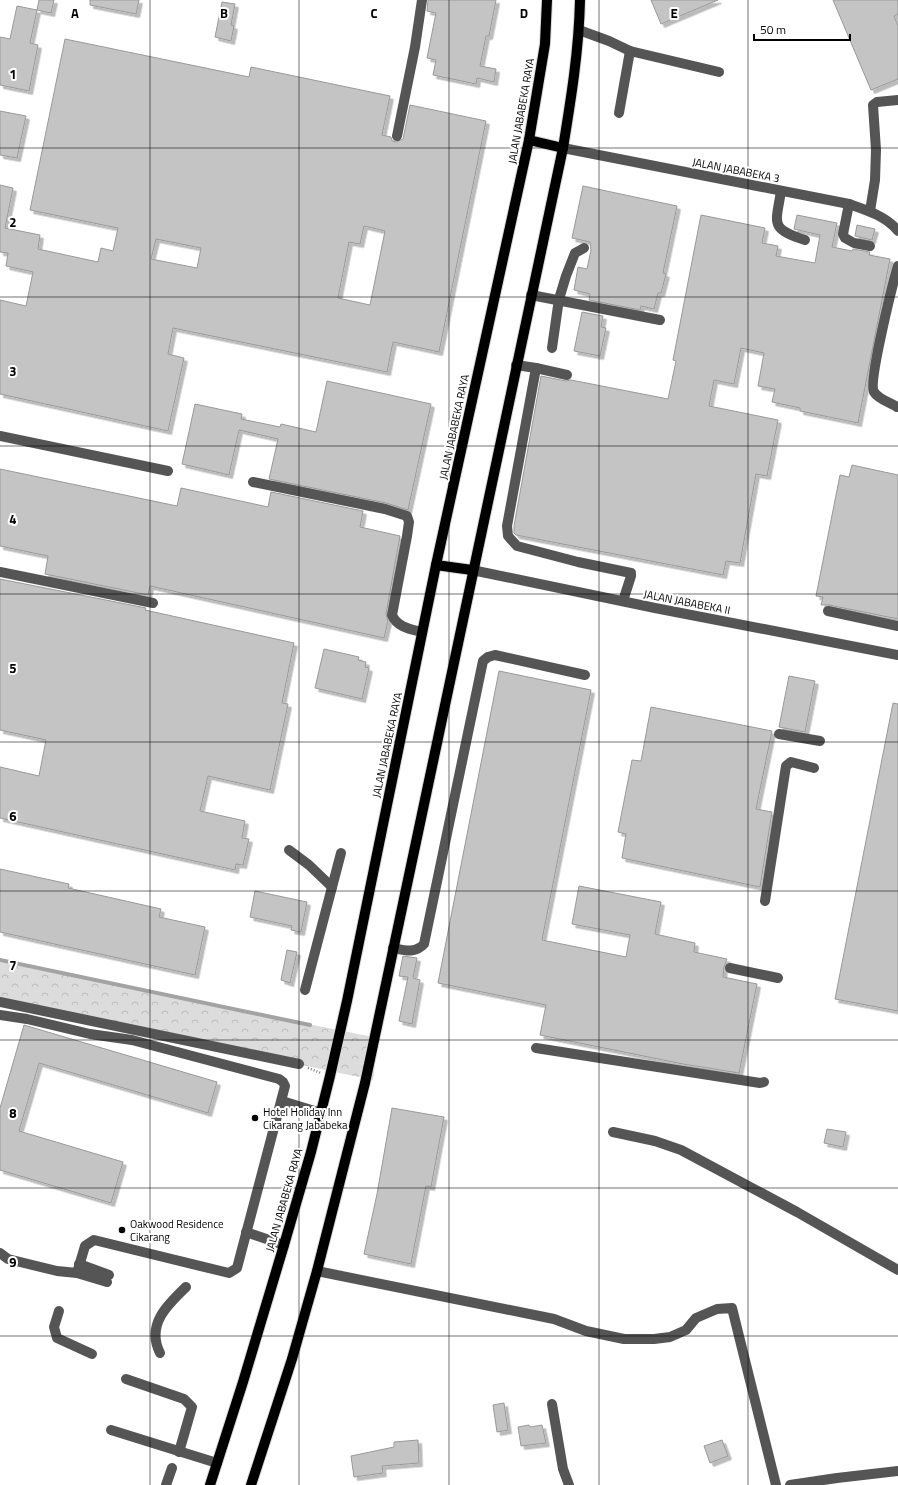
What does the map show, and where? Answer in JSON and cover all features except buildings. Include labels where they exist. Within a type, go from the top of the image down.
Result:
[{"type":"main road","name":"JALAN JABABEKA RAYA","points":[[210,1485],[243,1382],[311,1152],[347,1001],[436,565],[529,140],[545,44],[547,0]]},
{"type":"main road","points":[[251,1485],[292,1359],[318,1271],[365,1083],[472,570],[563,148],[579,30],[580,0]]},
{"type":"main road","points":[[529,140],[563,148]]},
{"type":"main road","points":[[436,565],[472,570]]},
{"type":"street","points":[[397,136],[415,47],[422,0]]},
{"type":"street","points":[[579,30],[609,41],[630,51],[720,72]]},
{"type":"street","points":[[619,113],[630,51]]},
{"type":"street","points":[[870,211],[875,180],[876,150],[873,105],[877,102],[898,100]]},
{"type":"street","name":"JALAN JABABEKA 3","points":[[563,148],[849,204],[870,211],[889,223],[898,231]]},
{"type":"street","points":[[781,191],[777,221],[778,226],[781,230],[788,234],[805,240]]},
{"type":"street","points":[[849,204],[843,234],[845,238],[854,243],[870,246]]},
{"type":"street","points":[[552,348],[559,299],[566,276],[575,252],[584,248]]},
{"type":"street","points":[[898,266],[896,281],[876,357],[873,389],[876,394],[898,409]]},
{"type":"street","points":[[531,295],[559,299],[660,320]]},
{"type":"street","points":[[516,365],[568,375]]},
{"type":"street","points":[[536,368],[507,526],[508,536],[517,546],[578,562],[631,573],[623,601]]},
{"type":"street","points":[[0,436],[168,471]]},
{"type":"street","points":[[253,482],[407,516],[409,522],[407,536],[392,615],[394,620],[400,626],[422,632]]},
{"type":"street","name":"JALAN JABABEKA II","points":[[472,570],[898,655]]},
{"type":"street","points":[[0,572],[153,603]]},
{"type":"street","points":[[828,611],[898,626]]},
{"type":"street","points":[[393,948],[412,951],[418,950],[424,944],[484,661],[488,657],[495,655],[585,675]]},
{"type":"street","points":[[779,734],[820,742]]},
{"type":"street","points":[[765,901],[786,766],[791,762],[814,768]]},
{"type":"street","points":[[289,850],[309,865],[332,887]]},
{"type":"street","points":[[305,990],[341,853]]},
{"type":"street","points":[[730,968],[778,978]]},
{"type":"street","points":[[0,1002],[299,1064]]},
{"type":"street","points":[[0,1015],[27,1019],[90,1034],[132,1040],[279,1079],[284,1082],[285,1086],[282,1101],[237,1268],[229,1273],[94,1240],[85,1246],[78,1269]]},
{"type":"street","points":[[536,1048],[760,1083],[764,1082]]},
{"type":"street","points":[[282,1101],[321,1113]]},
{"type":"street","points":[[613,1132],[655,1141],[681,1150],[797,1212],[898,1270]]},
{"type":"street","points":[[246,1232],[284,1245]]},
{"type":"street","points":[[0,1253],[8,1260],[57,1271],[78,1269],[108,1278]]},
{"type":"street","points":[[318,1271],[554,1319],[586,1331],[624,1339],[654,1339],[670,1337],[686,1330],[696,1318],[717,1309],[732,1308],[776,1485]]},
{"type":"street","points":[[160,1353],[155,1335],[162,1312],[186,1287]]},
{"type":"street","points":[[59,1311],[54,1327],[57,1338],[92,1354]]},
{"type":"street","points":[[126,1379],[184,1399],[192,1407],[179,1452]]},
{"type":"street","points":[[552,1404],[563,1469],[569,1485]]},
{"type":"street","points":[[111,1430],[217,1463]]},
{"type":"street","points":[[166,1485],[172,1468]]},
{"type":"street","points":[[790,1485],[898,1471]]},
{"type":"path","points":[[299,1064],[330,1075]]},
{"type":"green space","points":[[0,962],[378,1038],[373,1080],[0,1002]]},
{"type":"waterway","points":[[0,960],[310,1025]]},
{"type":"place","name":"Hotel Holiday Inn Cikarang Jababeka","points":[[255,1118]]},
{"type":"place","name":"Oakwood Residence Cikarang","points":[[122,1230]]}]
